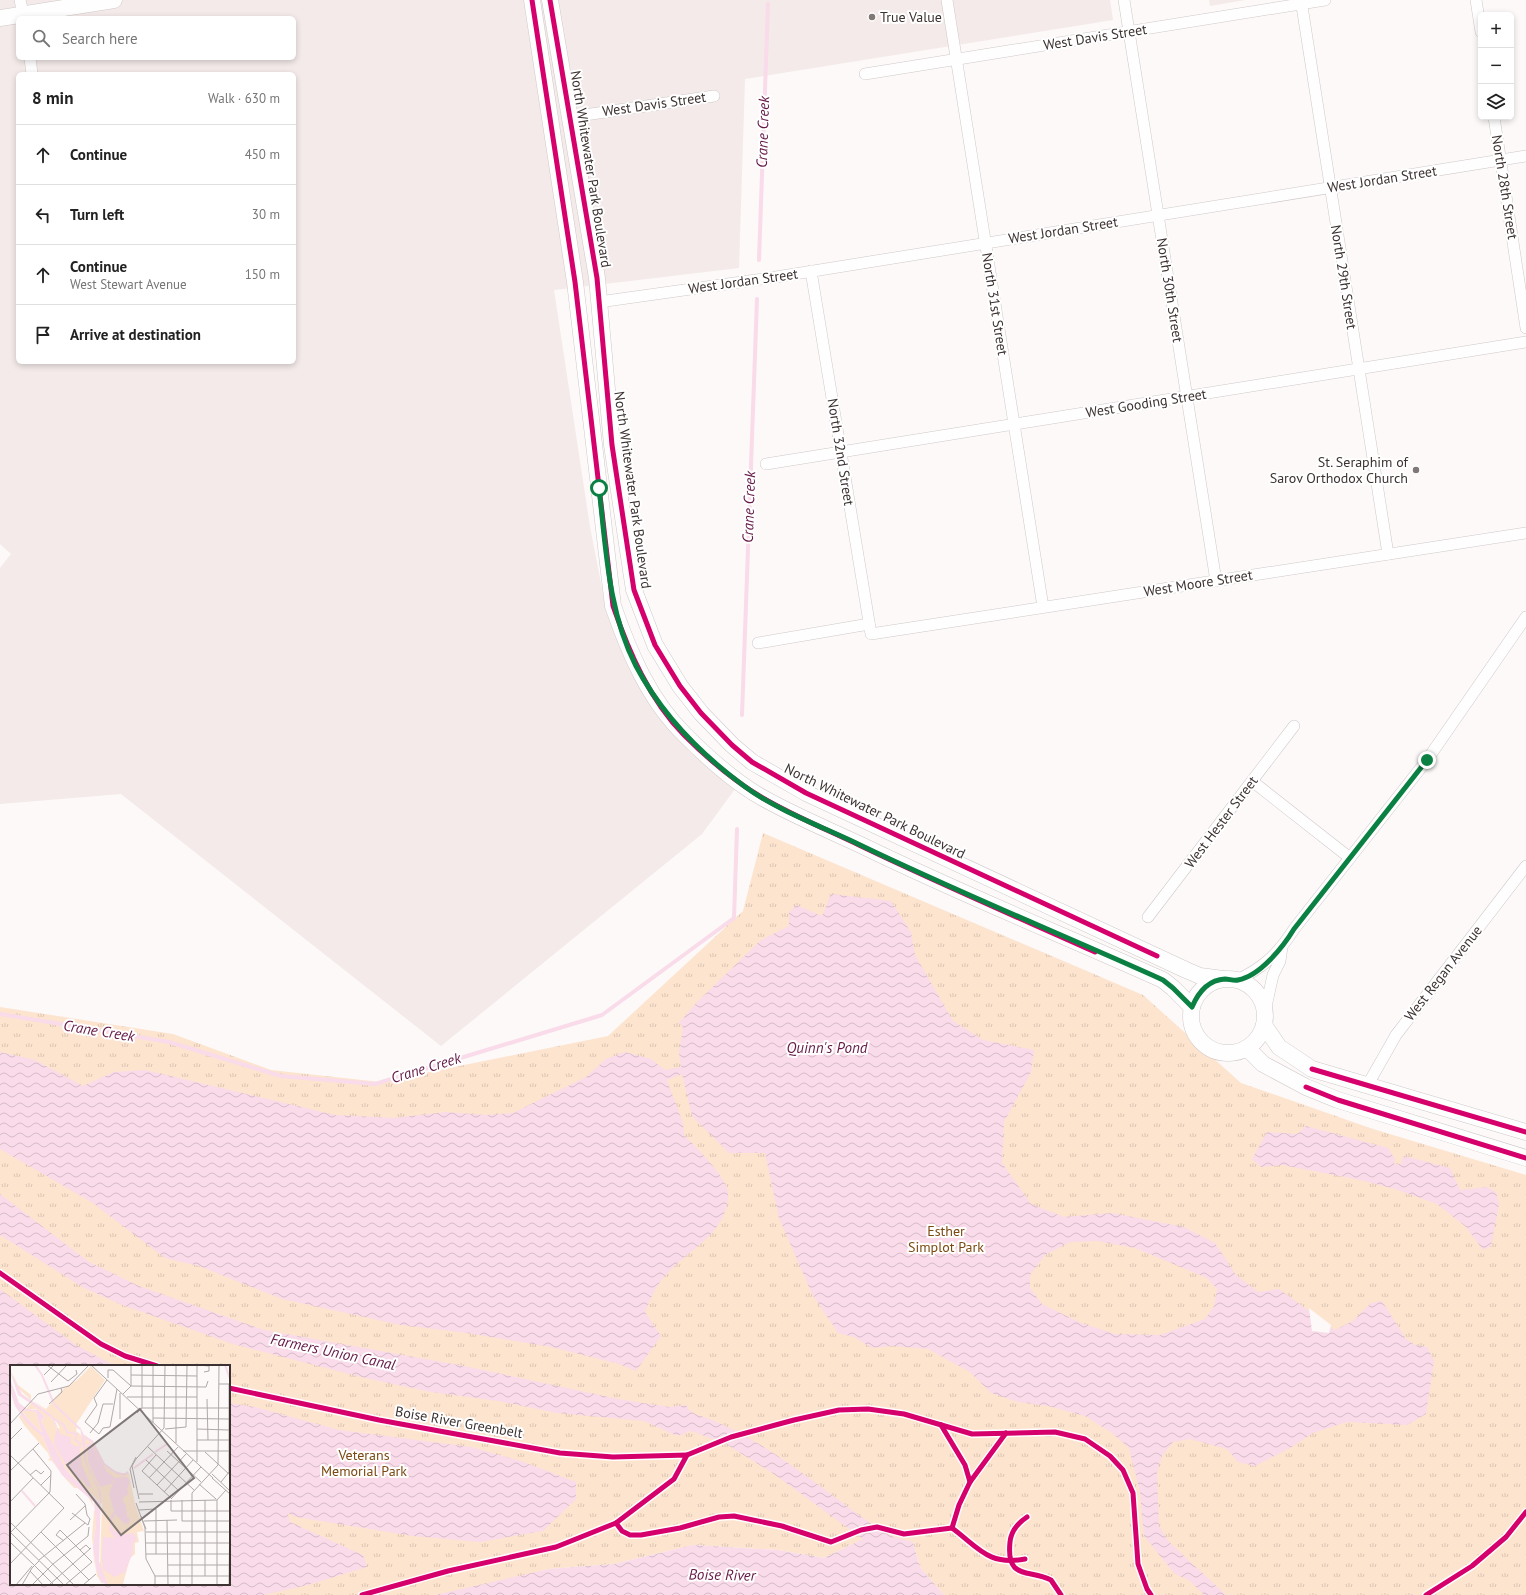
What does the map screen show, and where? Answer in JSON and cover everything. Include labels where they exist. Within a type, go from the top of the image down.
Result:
[{"type":"street","points":[[0,18],[23,11],[114,0]]},
{"type":"street","points":[[532,0],[575,282],[613,606],[623,636],[636,665],[658,702],[683,734],[719,767],[763,798],[933,880],[1163,980],[1192,1007]]},
{"type":"street","name":"North Whitewater Park Boulevard","points":[[550,0],[571,117],[597,278],[612,445],[634,590],[655,645],[680,686],[701,713],[732,746],[752,762],[806,793],[1200,976],[1230,980]]},
{"type":"street","name":"North 31st Street","points":[[947,0],[1044,607]]},
{"type":"street","name":"North 30th Street","points":[[1124,0],[1216,580]]},
{"type":"street","name":"West Davis Street","points":[[865,74],[1301,2],[1325,0]]},
{"type":"street","points":[[1476,0],[1478,13]]},
{"type":"street","name":"North 29th Street","points":[[1301,2],[1388,554]]},
{"type":"street","points":[[30,60],[32,72]]},
{"type":"street","name":"West Davis Street","points":[[571,117],[714,96]]},
{"type":"street","name":"North 28th Street","points":[[1494,120],[1526,328]]},
{"type":"street","name":"West Jordan Street","points":[[599,302],[810,271],[1526,156]]},
{"type":"street","name":"North 32nd Street","points":[[810,271],[842,451],[870,629]]},
{"type":"street","name":"West Gooding Street","points":[[766,464],[1526,342]]},
{"type":"street","name":"West Moore Street","points":[[758,643],[1044,607],[1526,533]]},
{"type":"street","points":[[1282,947],[1280,961],[1273,975],[1265,1018],[1258,1038],[1247,1048],[1229,1054],[1219,1053],[1208,1048],[1199,1040],[1193,1029],[1191,1018],[1192,1007],[1196,997],[1203,989],[1212,983],[1230,980],[1263,966],[1282,947],[1294,929],[1427,760],[1526,617]]},
{"type":"street","name":"West Hester Street","points":[[1148,917],[1294,726]]},
{"type":"street","points":[[1252,781],[1350,858]]},
{"type":"street","name":"West Regan Avenue","points":[[1367,1086],[1396,1035],[1526,866]]},
{"type":"street","points":[[1230,980],[1248,984],[1256,991],[1262,1000],[1265,1018],[1279,1047],[1312,1069],[1526,1132]]},
{"type":"street","points":[[1247,1048],[1263,1064],[1306,1087],[1325,1095],[1526,1158]]},
{"type":"shaded area","points":[[0,0],[1110,0],[1113,20],[745,79],[739,268],[554,290],[590,527],[607,614],[648,702],[690,752],[735,789],[702,834],[441,1046],[121,794],[0,804],[0,568],[11,554],[0,544]]},
{"type":"shaded area","points":[[1209,0],[1245,0],[1210,6]]},
{"type":"green space","name":"Esther Simplot Park","points":[[763,833],[1143,995],[1241,1083],[1373,1129],[1526,1175],[1526,1595],[944,1595],[920,1567],[913,1542],[863,1539],[824,1558],[778,1550],[693,1545],[614,1564],[549,1569],[447,1595],[0,1595],[0,1007],[173,1034],[271,1070],[380,1082],[608,1036],[743,911]]},
{"type":"water","name":"Quinn's Pond","points":[[831,894],[891,901],[911,932],[915,955],[953,1021],[983,1040],[1034,1050],[1031,1072],[1004,1122],[1002,1163],[1031,1204],[1064,1217],[1112,1213],[1184,1227],[1215,1243],[1236,1275],[1258,1292],[1279,1289],[1335,1330],[1353,1321],[1371,1303],[1382,1301],[1406,1339],[1415,1345],[1427,1347],[1434,1361],[1426,1414],[1407,1425],[1347,1422],[1313,1433],[1290,1448],[1255,1466],[1238,1462],[1227,1449],[1190,1439],[1173,1442],[1162,1456],[1157,1473],[1159,1526],[1169,1542],[1226,1595],[1204,1595],[1190,1581],[1174,1573],[1144,1536],[1140,1492],[1129,1448],[1112,1433],[1085,1416],[1048,1406],[1018,1402],[991,1393],[970,1372],[928,1349],[891,1346],[872,1348],[854,1337],[838,1333],[812,1294],[779,1218],[765,1153],[729,1153],[692,1116],[682,1074],[667,1080],[683,1123],[684,1135],[717,1171],[726,1186],[728,1199],[724,1215],[715,1230],[660,1281],[655,1290],[645,1312],[661,1336],[636,1371],[619,1364],[551,1347],[467,1333],[401,1325],[282,1299],[199,1266],[165,1258],[93,1203],[0,1149],[0,1052],[35,1060],[83,1086],[114,1072],[145,1070],[335,1115],[394,1118],[446,1112],[486,1115],[513,1113],[586,1077],[606,1059],[625,1052],[651,1059],[665,1070],[681,1067],[679,1053],[683,1027],[679,1023],[698,1001],[761,940],[789,926],[789,913],[796,905],[822,916]],"holes":[[[1097,1241],[1135,1248],[1207,1278],[1217,1289],[1214,1306],[1205,1319],[1160,1335],[1115,1334],[1081,1323],[1042,1304],[1030,1288],[1030,1275],[1045,1255],[1070,1242]]]},
{"type":"water","points":[[1306,1126],[1388,1148],[1395,1159],[1394,1164],[1401,1164],[1404,1156],[1450,1168],[1460,1190],[1487,1187],[1496,1192],[1499,1204],[1491,1246],[1483,1250],[1465,1226],[1437,1204],[1395,1189],[1360,1180],[1282,1165],[1261,1167],[1252,1159],[1267,1132],[1297,1134]]},
{"type":"water","points":[[0,1194],[89,1262],[139,1286],[264,1330],[464,1366],[618,1399],[669,1407],[686,1405],[689,1410],[695,1414],[719,1423],[767,1449],[814,1481],[880,1530],[894,1537],[913,1542],[920,1567],[944,1595],[435,1595],[549,1569],[614,1564],[693,1545],[778,1550],[824,1558],[863,1539],[771,1472],[726,1444],[694,1432],[689,1431],[682,1435],[675,1435],[644,1421],[557,1413],[498,1401],[431,1392],[365,1378],[233,1344],[122,1305],[84,1288],[0,1235]]},
{"type":"water","points":[[0,1289],[76,1345],[113,1365],[10,1365],[10,1585],[230,1585],[230,1403],[255,1407],[339,1430],[471,1447],[521,1461],[576,1482],[576,1499],[543,1531],[480,1542],[413,1536],[296,1517],[288,1513],[290,1522],[363,1555],[367,1567],[308,1585],[263,1595],[0,1595]]},
{"type":"pier","points":[[1309,1308],[1331,1325],[1329,1333],[1312,1331]]},
{"type":"waterway","name":"Crane Creek","points":[[759,260],[768,4]]},
{"type":"waterway","name":"Crane Creek","points":[[742,715],[757,299]]},
{"type":"waterway","name":"Crane Creek","points":[[0,1014],[169,1042],[281,1076],[375,1084],[602,1015],[734,918],[737,829]]},
{"type":"cycle path","points":[[532,0],[575,282],[613,606],[633,658],[650,690],[660,706],[693,744],[730,776],[761,797],[798,817],[948,887],[1095,952]]},
{"type":"cycle path","points":[[550,0],[597,278],[612,445],[634,590],[655,645],[680,686],[701,713],[732,745],[752,762],[806,793],[1157,956]]},
{"type":"cycle path","points":[[1312,1069],[1526,1132]]},
{"type":"cycle path","points":[[1306,1087],[1338,1100],[1526,1158]]},
{"type":"cycle path","points":[[0,1273],[101,1344],[125,1356],[154,1365]]},
{"type":"cycle path","name":"Boise River Greenbelt","points":[[230,1388],[379,1420],[560,1453],[613,1457],[687,1455],[674,1479],[616,1523],[556,1547],[448,1571],[362,1595]]},
{"type":"cycle path","points":[[687,1455],[731,1437],[794,1420],[839,1410],[868,1409],[904,1414],[972,1434],[1055,1432],[1085,1439],[1110,1456],[1123,1470],[1133,1493],[1138,1564],[1147,1589],[1151,1595]]},
{"type":"cycle path","points":[[941,1425],[965,1465],[970,1482]]},
{"type":"cycle path","points":[[952,1528],[959,1505],[970,1482],[1006,1433]]},
{"type":"cycle path","points":[[1426,1595],[1472,1566],[1506,1537],[1526,1512]]},
{"type":"cycle path","points":[[616,1523],[622,1531],[630,1535],[641,1535],[680,1528],[719,1517],[734,1516],[782,1526],[831,1542],[861,1530],[877,1527],[904,1534],[952,1528],[977,1548],[992,1557],[1002,1560],[1025,1559]]},
{"type":"cycle path","points":[[1027,1517],[1013,1531],[1010,1542],[1011,1562],[1015,1568],[1020,1571],[1051,1580],[1061,1595]]},
{"type":"place","name":"True Value","points":[[872,17]]},
{"type":"place","name":"St. Seraphim of Sarov Orthodox Church","points":[[1416,470]]},
{"type":"route","points":[[599,488],[613,606],[623,636],[636,665],[658,702],[683,734],[719,767],[745,787],[763,798],[933,880],[1125,965],[1163,980],[1192,1007],[1196,997],[1203,989],[1212,983],[1223,979],[1237,980],[1250,974],[1263,966],[1282,947],[1294,929],[1427,760]]},
{"type":"water label","name":"Farmers Union Canal","points":[[333,1352]]},
{"type":"water label","name":"Boise River","points":[[722,1575]]},
{"type":"park label","name":"Veterans Memorial Park","points":[[364,1464]]}]
